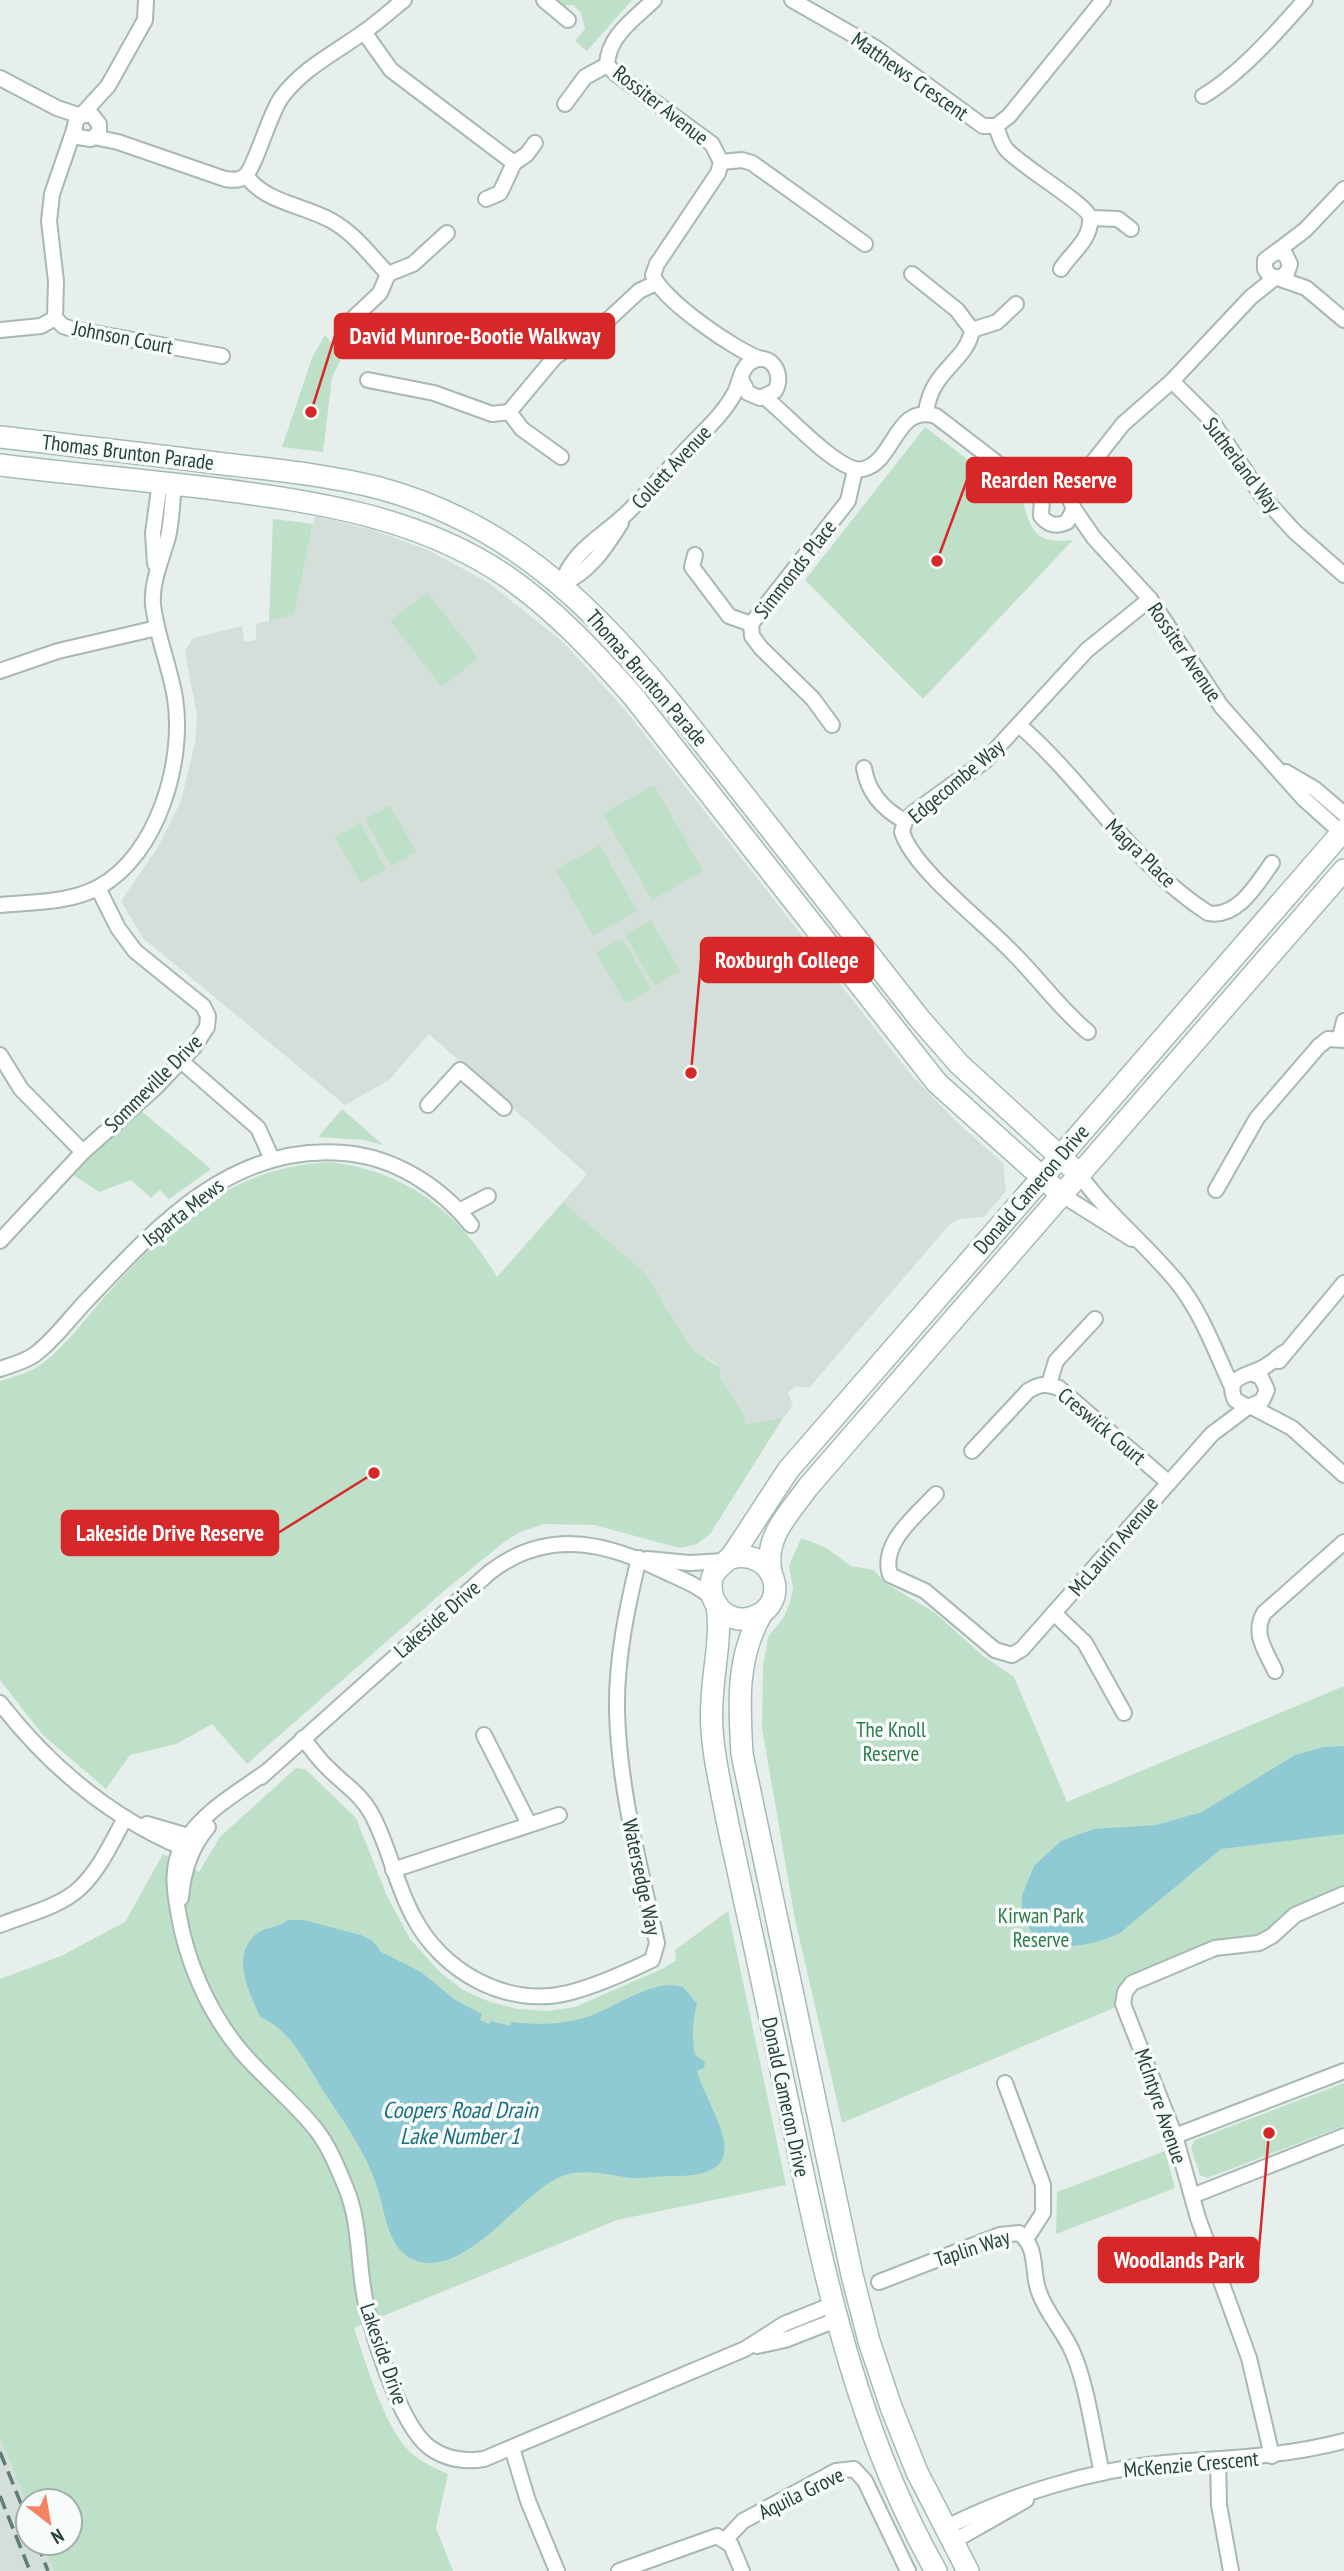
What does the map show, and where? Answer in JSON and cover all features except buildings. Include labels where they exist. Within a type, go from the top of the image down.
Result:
[{"type":"street","points":[[78,122],[108,86],[145,20],[146,0]]},
{"type":"street","points":[[96,132],[225,179],[236,180],[246,176],[252,167],[265,127],[281,98],[305,72],[364,32],[404,0]]},
{"type":"street","points":[[544,0],[568,20]]},
{"type":"street","name":"Rossiter Avenue","points":[[654,0],[617,35],[608,51],[607,65],[712,144],[721,162],[718,173],[657,264],[653,275],[656,283]]},
{"type":"street","name":"Matthews Crescent","points":[[792,0],[876,48],[983,126],[996,126],[1009,116],[1102,0]]},
{"type":"street","points":[[1203,96],[1220,87],[1269,40],[1305,0]]},
{"type":"street","points":[[364,32],[391,69],[514,163]]},
{"type":"street","points":[[565,104],[585,77],[607,65]]},
{"type":"street","points":[[0,78],[78,122],[82,139],[96,132],[108,86]]},
{"type":"street","points":[[78,122],[92,116],[96,132]]},
{"type":"street","name":"Johnson Court","points":[[78,122],[65,166],[52,194],[49,221],[56,281],[55,318],[63,326],[72,329],[222,356]]},
{"type":"street","points":[[996,126],[1007,150],[1059,192],[1079,202],[1091,218]]},
{"type":"street","name":"Johnson Court","points":[[65,166],[96,132]]},
{"type":"street","points":[[486,199],[500,192],[514,163],[527,154],[535,143]]},
{"type":"street","points":[[721,162],[742,160],[752,163],[865,244]]},
{"type":"street","points":[[246,176],[267,197],[314,212],[353,235],[388,274]]},
{"type":"street","points":[[1251,297],[1268,256],[1305,230],[1344,189]]},
{"type":"street","points":[[1091,218],[1118,219],[1131,229]]},
{"type":"street","points":[[1061,269],[1080,246],[1091,218]]},
{"type":"street","points":[[1039,510],[1042,498],[1086,471],[1123,424],[1172,381],[1251,297],[1287,273],[1305,230]]},
{"type":"street","points":[[346,325],[380,293],[388,274],[413,264],[447,233]]},
{"type":"street","points":[[1276,252],[1285,254],[1306,288],[1344,320]]},
{"type":"street","points":[[1264,265],[1269,275],[1306,288]]},
{"type":"street","points":[[912,274],[957,310],[972,330]]},
{"type":"street","points":[[368,380],[434,393],[492,414],[509,412],[555,358],[608,320],[639,291],[656,283],[727,342],[773,364],[792,418]]},
{"type":"street","points":[[972,330],[998,322],[1016,304]]},
{"type":"street","points":[[0,330],[41,326],[55,318]]},
{"type":"street","points":[[926,413],[932,385],[966,348],[972,330]]},
{"type":"street","points":[[727,342],[748,393],[762,398],[792,418],[824,451],[855,470],[866,469],[875,462],[906,421],[915,415],[926,413],[936,416],[1018,479],[1045,521],[1057,525],[1067,522],[1086,471]]},
{"type":"street","points":[[741,378],[746,366],[761,359]]},
{"type":"street","name":"Collett Avenue","points":[[544,604],[570,575],[599,556],[628,513],[734,396],[741,378]]},
{"type":"street","points":[[762,398],[775,391],[780,379]]},
{"type":"street","name":"Sutherland Way","points":[[1172,381],[1211,420],[1262,496],[1295,532],[1344,575]]},
{"type":"street","name":"Collett Avenue","points":[[714,420],[743,403],[762,398]]},
{"type":"street","points":[[509,412],[522,429],[561,457]]},
{"type":"street","name":"Thomas Brunton Parade","points":[[0,437],[285,471],[380,488],[451,515],[518,552],[545,571],[570,575],[580,601],[611,630],[662,691],[927,1027],[959,1064],[1079,1174]]},
{"type":"street","points":[[0,905],[69,897],[98,888],[125,866],[149,831],[173,772],[177,732],[175,699],[153,602],[156,576],[168,535],[167,483],[170,457]]},
{"type":"street","name":"Thomas Brunton Parade","points":[[0,465],[310,501],[384,518],[451,545],[505,575],[544,604],[589,645],[633,696],[937,1083],[1062,1195]]},
{"type":"street","name":"Simmonds Place","points":[[832,725],[813,699],[761,648],[752,636],[751,624],[848,501],[855,470]]},
{"type":"street","points":[[1018,479],[1068,495],[1074,507]]},
{"type":"street","name":"Rossiter Avenue","points":[[1074,507],[1094,538],[1150,599],[1221,706],[1257,749],[1276,765],[1304,799],[1343,828]]},
{"type":"street","name":"Rossiter Avenue","points":[[1057,525],[1094,538]]},
{"type":"street","points":[[695,555],[692,567],[729,616],[751,624]]},
{"type":"street","name":"Edgecombe Way","points":[[1088,1032],[1067,1015],[1013,953],[914,854],[902,832],[905,821],[985,761],[1087,650],[1150,599]]},
{"type":"street","points":[[0,671],[58,651],[157,628]]},
{"type":"street","name":"Magra Place","points":[[1019,725],[1053,755],[1134,850],[1208,913],[1220,915],[1234,908],[1254,890],[1272,863]]},
{"type":"street","points":[[864,768],[866,778],[882,806],[905,821]]},
{"type":"street","name":"Donald Cameron Drive","points":[[728,1560],[789,1469],[1343,828]]},
{"type":"street","name":"Donald Cameron Drive","points":[[771,1572],[768,1555],[772,1537],[808,1487],[1344,870]]},
{"type":"street","name":"Sommeville Drive","points":[[0,1241],[83,1152],[181,1061],[207,1027],[206,1012],[187,991],[135,951],[118,928],[98,888]]},
{"type":"street","points":[[1216,1190],[1257,1118],[1319,1046],[1328,1039],[1342,1039],[1344,1021]]},
{"type":"street","points":[[0,1055],[21,1089],[83,1152]]},
{"type":"street","points":[[181,1061],[258,1128],[272,1159]]},
{"type":"street","points":[[428,1105],[460,1070],[504,1108]]},
{"type":"street","name":"Isparta Mews","points":[[0,1369],[37,1353],[142,1242],[178,1209],[230,1175],[272,1159],[331,1152],[375,1159],[418,1178],[459,1211],[471,1225]]},
{"type":"street","points":[[1079,1174],[1094,1195],[1118,1216],[1136,1241],[1178,1282],[1226,1360],[1261,1377],[1292,1428],[1344,1475]]},
{"type":"street","points":[[1062,1195],[1136,1241]]},
{"type":"street","points":[[459,1211],[488,1196]]},
{"type":"street","points":[[1250,1407],[1262,1401],[1283,1353],[1344,1283]]},
{"type":"street","points":[[1049,1384],[1056,1361],[1095,1319]]},
{"type":"street","points":[[1211,1339],[1238,1403],[1292,1428]]},
{"type":"street","points":[[1232,1388],[1237,1378],[1283,1353]]},
{"type":"street","name":"Creswick Court","points":[[972,1451],[1028,1391],[1039,1385],[1049,1384],[1059,1388],[1169,1483]]},
{"type":"street","name":"McLaurin Avenue","points":[[936,1494],[889,1549],[885,1561],[890,1575],[925,1591],[995,1650],[1012,1655],[1022,1649],[1212,1434],[1227,1406],[1232,1388]]},
{"type":"street","name":"McLaurin Avenue","points":[[1212,1434],[1250,1407]]},
{"type":"street","name":"Lakeside Drive","points":[[728,1560],[690,1563],[639,1558],[579,1542],[537,1547],[516,1555],[490,1572],[303,1738],[190,1843],[180,1924],[202,1991],[220,2023],[239,2049],[319,2133],[335,2164],[349,2197],[356,2226],[363,2289],[371,2324],[410,2424],[430,2448],[456,2459],[484,2459],[745,2349],[785,2340],[834,2313],[860,2306]]},
{"type":"street","points":[[1275,1671],[1259,1636],[1258,1624],[1264,1613],[1344,1542]]},
{"type":"street","points":[[749,1556],[758,1559],[771,1572],[774,1595],[762,1613],[742,1619],[723,1613],[715,1602],[712,1578],[728,1560],[749,1556]]},
{"type":"street","name":"Lakeside Drive","points":[[639,1558],[684,1579],[715,1602]]},
{"type":"street","name":"Watersedge Way","points":[[303,1738],[327,1768],[358,1794],[370,1811],[410,1912],[428,1940],[458,1969],[494,1989],[516,1995],[565,1994],[652,1960],[657,1943],[628,1810],[617,1710],[626,1612],[639,1558]]},
{"type":"street","name":"Donald Cameron Drive","points":[[715,1602],[718,1659],[711,1703],[715,1752],[834,2313],[871,2429],[928,2556]]},
{"type":"street","name":"Donald Cameron Drive","points":[[762,1613],[752,1629],[742,1661],[739,1707],[742,1754],[775,1917],[860,2306],[891,2407],[948,2535],[968,2571]]},
{"type":"street","points":[[1054,1613],[1085,1643],[1124,1713]]},
{"type":"street","points":[[3,1712],[68,1777],[125,1818],[190,1843]]},
{"type":"street","points":[[484,1735],[529,1824]]},
{"type":"street","points":[[393,1870],[559,1815]]},
{"type":"street","points":[[0,1925],[57,1902],[79,1889],[96,1868],[125,1818]]},
{"type":"street","name":"McIntyre Avenue","points":[[1272,2456],[1249,2358],[1192,2196],[1175,2136],[1123,2004],[1125,1992],[1132,1983],[1215,1948],[1259,1943],[1272,1936],[1295,1914],[1344,1894]]},
{"type":"street","points":[[1175,2136],[1344,2071]]},
{"type":"street","points":[[1005,2083],[1043,2185],[1043,2213],[1026,2239]]},
{"type":"street","points":[[1192,2196],[1344,2136]]},
{"type":"street","name":"Taplin Way","points":[[878,2281],[1000,2235],[1019,2233],[1032,2247],[1036,2285],[1046,2310],[1074,2354],[1102,2473]]},
{"type":"street","name":"McKenzie Crescent","points":[[928,2556],[948,2535],[987,2507],[1102,2473],[1164,2463],[1272,2456],[1344,2441]]},
{"type":"street","points":[[512,2448],[528,2501],[557,2571]]},
{"type":"street","points":[[1218,2461],[1219,2505],[1231,2571]]},
{"type":"street","name":"Aquila Grove","points":[[725,2540],[743,2521],[836,2471],[854,2469],[865,2481],[908,2571]]},
{"type":"street","points":[[619,2571],[709,2537],[725,2540],[742,2571]]},
{"type":"shaded area","points":[[315,516],[373,530],[428,550],[487,582],[562,641],[626,711],[912,1076],[960,1125],[1003,1163],[1006,1191],[984,1217],[959,1219],[950,1224],[809,1388],[795,1386],[788,1393],[793,1406],[783,1418],[746,1424],[743,1413],[719,1376],[716,1364],[691,1348],[645,1273],[563,1202],[587,1174],[429,1034],[389,1080],[345,1105],[143,938],[121,901],[158,847],[181,801],[195,743],[197,715],[185,651],[193,638],[242,626],[244,642],[256,640],[256,624],[294,615]]},
{"type":"shaded area","points":[[0,2437],[20,2487],[14,2487],[14,2557],[48,2557],[54,2571],[0,2571]]},
{"type":"green space","points":[[552,0],[632,0],[587,51],[575,41],[585,29],[581,13],[573,5],[559,6]]},
{"type":"green space","points":[[325,335],[342,357],[332,377],[323,452],[282,447],[312,358]]},
{"type":"green space","points":[[925,427],[1023,502],[1033,529],[1038,534],[1051,540],[1073,540],[923,699],[805,580]]},
{"type":"green space","points":[[273,519],[313,524],[294,615],[269,621]]},
{"type":"green space","points":[[427,592],[478,658],[442,687],[390,621]]},
{"type":"green space","points":[[654,785],[703,871],[652,900],[603,814]]},
{"type":"green space","points":[[390,805],[416,852],[391,866],[365,820]]},
{"type":"green space","points":[[360,823],[386,869],[361,883],[335,837]]},
{"type":"green space","points":[[600,845],[637,911],[593,936],[556,870]]},
{"type":"green space","points":[[651,920],[680,971],[655,986],[625,935]]},
{"type":"green space","points":[[622,938],[651,989],[626,1004],[596,953]]},
{"type":"green space","points":[[342,1109],[383,1145],[364,1140],[318,1137]]},
{"type":"green space","points":[[140,1110],[211,1169],[169,1199],[160,1190],[151,1198],[131,1180],[99,1192],[72,1174]]},
{"type":"green space","points":[[331,1162],[383,1175],[407,1185],[428,1199],[466,1233],[497,1277],[563,1202],[645,1273],[691,1348],[720,1368],[719,1376],[743,1413],[746,1424],[783,1418],[710,1534],[697,1544],[680,1548],[594,1525],[544,1524],[520,1532],[444,1591],[247,1764],[212,1724],[176,1744],[130,1755],[106,1789],[43,1735],[0,1680],[0,1381],[30,1371],[48,1360],[156,1243],[207,1203],[264,1174],[296,1166]]},
{"type":"green space","name":"Kirwan Park Reserve","points":[[801,1538],[825,1547],[851,1566],[874,1570],[884,1582],[935,1613],[983,1656],[1014,1677],[1067,1802],[1344,1686],[1344,1894],[1272,1936],[1230,1945],[1132,1983],[1123,2004],[842,2123],[795,1919],[762,1728],[763,1666],[768,1637],[784,1617],[790,1602],[793,1588],[789,1566]]},
{"type":"green space","points":[[296,1768],[305,1769],[356,1818],[387,1896],[410,1939],[440,1972],[463,1990],[490,2002],[518,2009],[548,2011],[575,2007],[664,1968],[676,1960],[675,1950],[728,1911],[786,2185],[617,2220],[354,2328],[384,2411],[401,2441],[419,2459],[448,2474],[436,2528],[453,2571],[54,2571],[48,2557],[84,2557],[84,2487],[20,2487],[0,2437],[0,1979],[61,1956],[125,1922],[163,1854],[199,1872],[220,1837]]},
{"type":"green space","points":[[1344,2083],[1344,2126],[1207,2178],[1200,2175],[1191,2148],[1195,2140]]},
{"type":"green space","points":[[1165,2151],[1175,2188],[1056,2234],[1057,2192]]},
{"type":"water","points":[[1344,1746],[1344,1834],[1221,1849],[1120,1933],[1079,1945],[1057,1946],[1036,1942],[1022,1912],[1022,1896],[1034,1866],[1061,1841],[1094,1829],[1156,1825],[1202,1812],[1295,1755],[1324,1747]]},
{"type":"water","name":"Coopers Road Drain Lake Number 1","points":[[288,1920],[303,1920],[361,1935],[373,1941],[381,1952],[421,1972],[455,2000],[482,2014],[480,2020],[489,2024],[491,2021],[510,2026],[511,2022],[568,2022],[598,2013],[647,1990],[671,1985],[683,1987],[697,2004],[693,2023],[694,2048],[695,2055],[705,2062],[704,2068],[697,2071],[719,2124],[724,2141],[724,2155],[717,2166],[700,2174],[635,2178],[575,2173],[558,2178],[542,2188],[489,2234],[451,2259],[431,2263],[412,2259],[403,2253],[392,2236],[371,2171],[353,2136],[290,2039],[260,2017],[248,1987],[243,1965],[247,1945],[258,1933]]},
{"type":"railway","points":[[0,2452],[14,2487]]},
{"type":"railway","points":[[0,2496],[30,2571]]},
{"type":"railway","points":[[42,2557],[48,2571]]},
{"type":"place","name":"David Munroe-Bootie Walkway","points":[[311,412]]},
{"type":"place","name":"Rearden Reserve","points":[[937,561]]},
{"type":"place","name":"Roxburgh College","points":[[691,1073]]},
{"type":"place","name":"Lakeside Drive Reserve","points":[[374,1473]]},
{"type":"place","name":"Woodlands Park","points":[[1269,2133]]},
{"type":"park label","name":"The Knoll Reserve","points":[[891,1741]]}]
